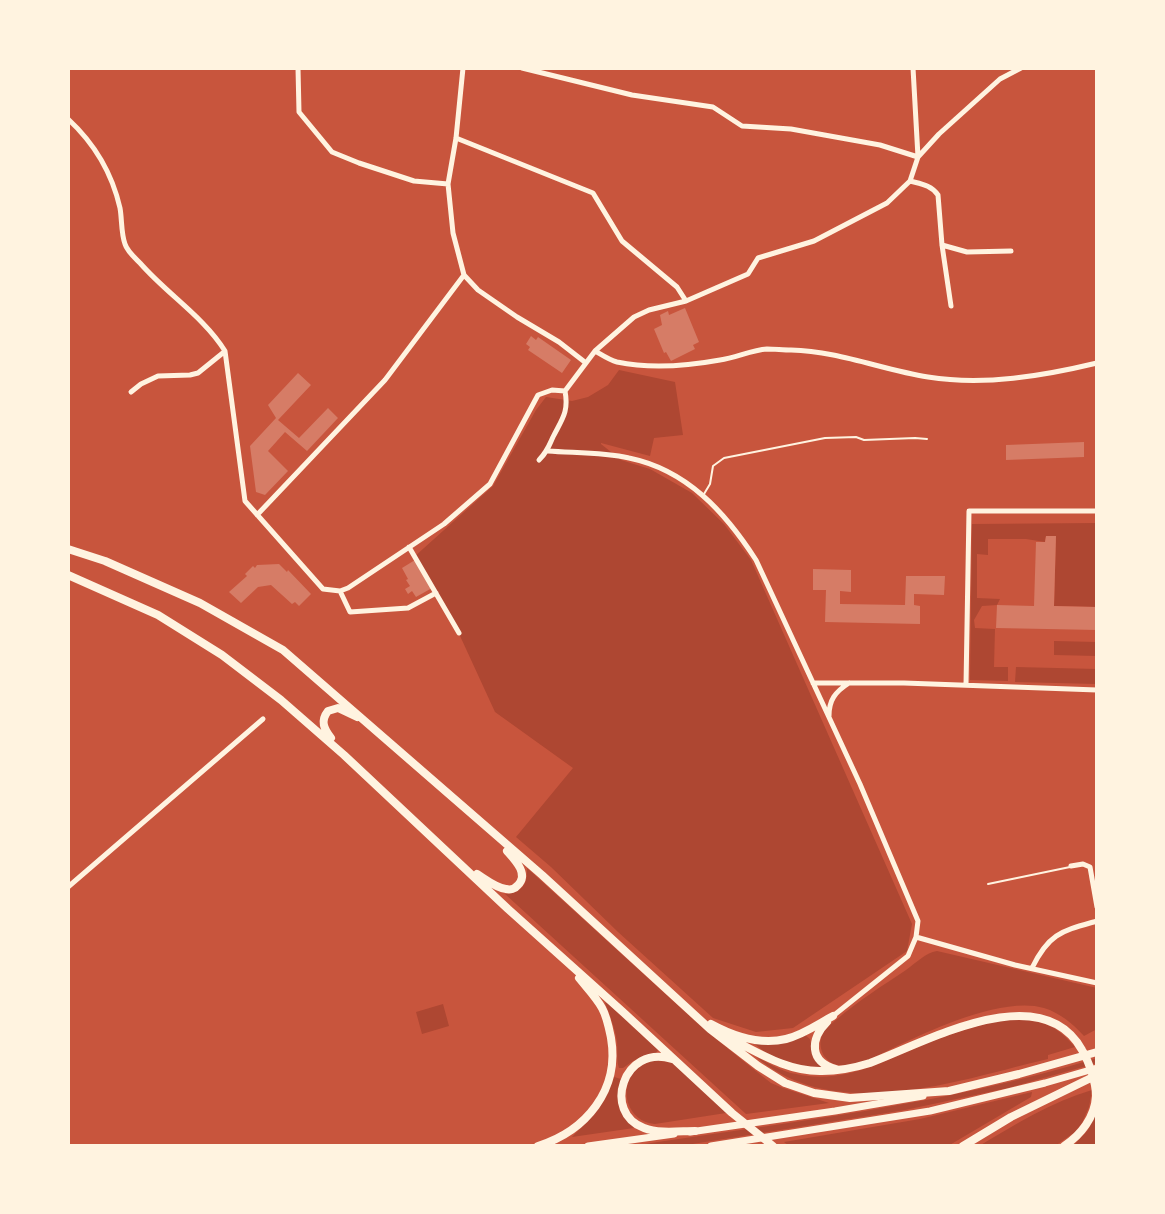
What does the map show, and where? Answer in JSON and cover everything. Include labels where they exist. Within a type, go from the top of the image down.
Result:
[{"type":"highway","points":[[68,549],[168,588],[231,619],[283,650],[542,875],[710,1029],[785,1083],[814,1093],[860,1098],[949,1091],[1097,1052]]},
{"type":"highway","points":[[68,575],[158,615],[222,655],[281,700],[732,1113],[773,1146]]},
{"type":"highway","points":[[344,755],[324,728],[324,716],[338,708],[365,722]]},
{"type":"highway","points":[[462,865],[502,889],[518,886],[522,877],[521,868],[492,833]]},
{"type":"highway","points":[[538,1146],[569,1133],[593,1112],[607,1085],[611,1067],[612,1047],[606,1018],[598,1002],[566,962]]},
{"type":"highway","points":[[696,1015],[735,1035],[769,1041],[795,1036],[833,1016]]},
{"type":"highway","points":[[833,1016],[818,1032],[815,1047],[822,1062],[840,1070]]},
{"type":"highway","points":[[710,1029],[786,1066],[807,1071],[840,1070],[870,1063],[970,1024],[1012,1016],[1046,1020],[1077,1041],[1096,1090],[1093,1110],[1084,1127],[1064,1146]]},
{"type":"highway","points":[[678,1062],[657,1057],[636,1064],[626,1075],[623,1103],[628,1115],[642,1128],[695,1131]]},
{"type":"highway","points":[[963,1146],[1078,1078],[1097,1075]]},
{"type":"main road","points":[[711,1146],[930,1111],[1078,1078],[1097,1068]]},
{"type":"main road","points":[[588,1146],[762,1122],[949,1091]]},
{"type":"street","points":[[298,68],[299,112],[332,152],[414,181],[448,184]]},
{"type":"street","points":[[463,68],[448,184],[453,233],[464,275],[478,290],[586,363]]},
{"type":"street","points":[[522,68],[632,95],[713,107],[742,126],[821,134],[880,145],[918,157]]},
{"type":"street","points":[[539,460],[548,451],[564,417],[567,402],[565,391],[595,351],[614,332],[640,313],[686,301],[748,274],[758,258],[814,241],[887,203],[910,181],[918,157],[913,68]]},
{"type":"street","points":[[918,157],[1000,79],[1021,68]]},
{"type":"street","points":[[68,119],[92,144],[105,164],[119,206],[125,246],[157,283],[202,322],[225,351],[245,501],[323,589],[340,591],[348,588],[444,524],[490,484],[538,395],[552,390],[565,391]]},
{"type":"street","points":[[456,138],[593,193],[622,241],[677,287],[686,301]]},
{"type":"street","points":[[910,181],[927,185],[938,195],[951,306]]},
{"type":"street","points":[[942,245],[967,252],[1011,251]]},
{"type":"street","points":[[257,515],[385,380],[464,275]]},
{"type":"street","points":[[595,351],[614,361],[636,365],[680,365],[722,360],[765,349],[797,350],[927,377],[965,381],[1065,371],[1097,363]]},
{"type":"street","points":[[131,392],[158,376],[198,373],[225,351]]},
{"type":"street","points":[[548,451],[626,457],[646,462],[673,475],[704,495],[726,517],[756,560],[875,818],[918,921],[916,937],[908,956],[833,1016]]},
{"type":"street","points":[[966,685],[969,511],[1097,511]]},
{"type":"street","points":[[409,547],[459,633]]},
{"type":"street","points":[[340,591],[350,612],[408,608],[436,593]]},
{"type":"street","points":[[813,683],[1097,690]]},
{"type":"street","points":[[829,717],[829,703],[839,689],[850,683]]},
{"type":"street","points":[[68,887],[263,719]]},
{"type":"street","points":[[1071,866],[1086,864],[1090,867],[1097,907]]},
{"type":"street","points":[[1032,968],[1041,949],[1062,931],[1097,921]]},
{"type":"street","points":[[916,937],[1097,983]]},
{"type":"lane","points":[[704,495],[710,484],[713,466],[724,458],[825,438],[927,439]]},
{"type":"lane","points":[[988,884],[1071,866]]},
{"type":"shaded area","points":[[619,370],[675,382],[683,435],[654,438],[650,456],[601,444],[621,460],[650,469],[692,493],[724,524],[751,560],[912,924],[907,951],[793,1028],[756,1032],[713,1018],[516,837],[573,768],[495,712],[455,625],[414,557],[493,486],[546,397],[572,401],[588,397],[608,385]]},
{"type":"shaded area","points":[[1097,523],[1097,607],[1054,606],[1056,536],[1046,536],[1045,542],[988,539],[988,555],[977,554],[977,598],[1000,599],[997,605],[982,606],[974,620],[975,628],[995,629],[994,667],[1008,667],[1008,681],[970,680],[972,524]]},
{"type":"shaded area","points":[[1054,641],[1097,642],[1097,656],[1054,655]]},
{"type":"shaded area","points":[[1016,667],[1097,669],[1097,684],[1015,682]]},
{"type":"shaded area","points":[[527,868],[705,1030],[771,1083],[829,1103],[746,1114],[505,894],[522,887]]},
{"type":"shaded area","points":[[937,951],[1097,988],[1097,1029],[1084,1036],[1066,1019],[1050,1010],[1028,1005],[1009,1006],[949,1023],[862,1062],[839,1065],[827,1060],[820,1044],[827,1027],[861,1000]]},
{"type":"shaded area","points":[[606,1002],[658,1050],[656,1053],[619,1068],[616,1037]]},
{"type":"shaded area","points":[[443,1004],[449,1026],[422,1034],[416,1012]]},
{"type":"shaded area","points":[[1006,1019],[1045,1024],[1075,1047],[1048,1055],[1048,1059],[937,1086],[860,1093],[823,1089],[788,1077],[756,1057],[791,1073],[814,1077],[848,1074],[947,1035]]},
{"type":"shaded area","points":[[805,1035],[810,1039],[813,1055],[821,1067],[785,1062],[755,1044],[766,1044]]},
{"type":"shaded area","points":[[1097,1058],[1097,1063],[1008,1088],[905,1110],[680,1146],[632,1146],[925,1100]]},
{"type":"shaded area","points":[[653,1060],[671,1062],[677,1066],[726,1113],[655,1124],[638,1117],[628,1103],[627,1086],[636,1069]]},
{"type":"shaded area","points":[[614,1077],[621,1079],[619,1092],[622,1105],[634,1128],[572,1137],[597,1110]]},
{"type":"shaded area","points":[[1092,1090],[1082,1123],[1055,1146],[979,1146],[1048,1107]]},
{"type":"shaded area","points":[[1032,1092],[1031,1097],[948,1146],[789,1146],[784,1142],[920,1119]]},
{"type":"shaded area","points":[[1097,1110],[1097,1146],[1073,1146],[1088,1130]]},
{"type":"building","points":[[685,308],[699,342],[693,345],[695,349],[671,361],[664,353],[654,329],[662,325],[660,315],[668,311],[669,315]]},
{"type":"building","points":[[531,336],[536,340],[538,337],[571,360],[562,373],[528,350],[530,347],[526,344]]},
{"type":"building","points":[[298,373],[311,385],[278,420],[299,438],[328,408],[338,418],[307,451],[285,432],[268,451],[288,471],[265,495],[256,492],[250,446],[276,418],[268,405]]},
{"type":"building","points":[[1084,442],[1084,457],[1006,460],[1006,445]]},
{"type":"building","points":[[1046,536],[1056,536],[1054,606],[1097,607],[1097,630],[996,628],[997,605],[1034,606],[1036,542],[1045,542]]},
{"type":"building","points":[[415,560],[432,588],[416,597],[412,591],[408,594],[405,589],[410,586],[402,568]]},
{"type":"building","points":[[279,564],[311,594],[299,606],[295,602],[292,604],[271,585],[258,587],[241,603],[229,592],[253,566]]},
{"type":"building","points":[[813,569],[851,570],[851,592],[840,591],[840,604],[905,605],[906,576],[945,576],[944,595],[914,594],[914,605],[920,606],[920,624],[825,622],[826,590],[813,590]]}]
